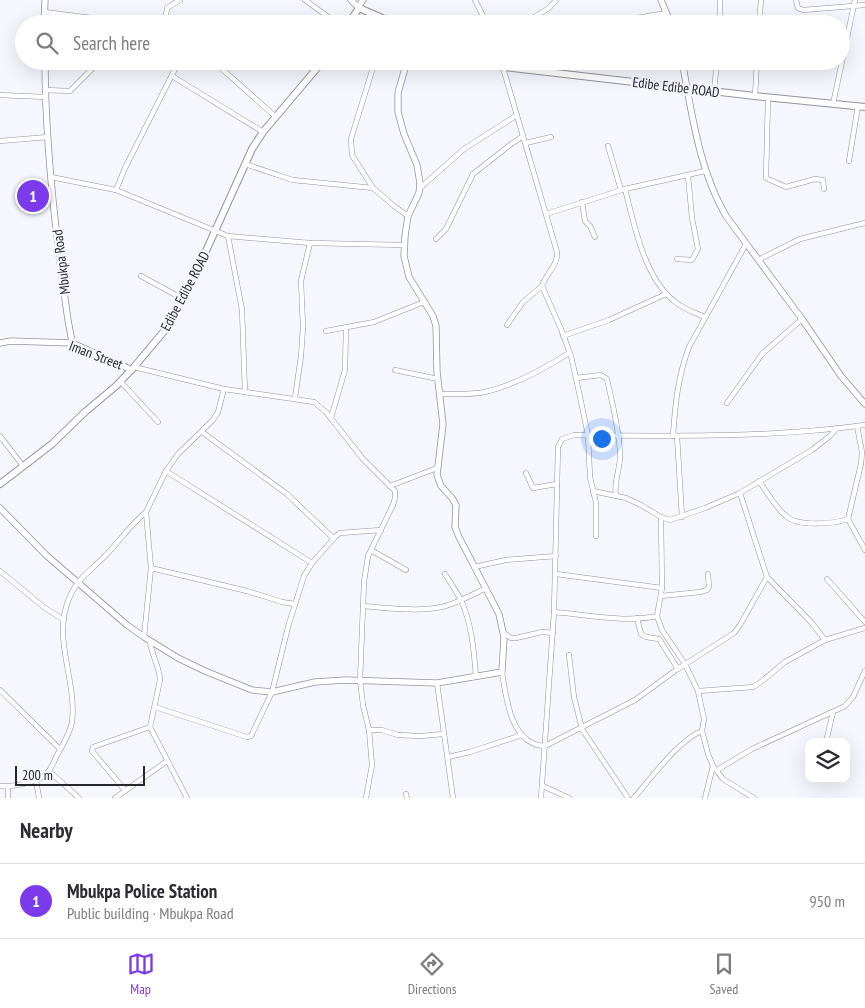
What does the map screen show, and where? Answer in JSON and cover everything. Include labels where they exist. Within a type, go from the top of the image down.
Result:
[{"type":"main road","points":[[354,15],[359,7],[374,15]]},
{"type":"main road","name":"Edibe Edibe ROAD","points":[[0,484],[52,444],[120,381],[165,330],[183,299],[252,149],[315,70]]},
{"type":"main road","name":"Edibe Edibe ROAD","points":[[548,70],[768,98],[862,107]]},
{"type":"street","points":[[45,0],[44,12],[68,15]]},
{"type":"street","points":[[166,15],[167,8],[180,0]]},
{"type":"street","points":[[305,0],[326,15]]},
{"type":"street","points":[[351,0],[359,7],[363,0]]},
{"type":"street","points":[[475,0],[482,15]]},
{"type":"street","points":[[538,15],[549,8],[556,0]]},
{"type":"street","points":[[661,0],[667,15]]},
{"type":"street","points":[[720,0],[720,15]]},
{"type":"street","points":[[760,15],[761,0]]},
{"type":"street","points":[[796,0],[798,8],[803,10],[855,3],[865,5]]},
{"type":"street","points":[[850,26],[855,3]]},
{"type":"street","points":[[650,15],[666,12]]},
{"type":"street","name":"Mbukpa Road","points":[[44,70],[51,177],[72,344]]},
{"type":"street","points":[[0,95],[45,94],[70,91],[91,70]]},
{"type":"street","points":[[116,190],[175,70]]},
{"type":"street","points":[[222,70],[276,117]]},
{"type":"street","points":[[372,70],[351,139],[351,149],[355,162],[373,188],[408,216]]},
{"type":"street","points":[[404,70],[398,93],[398,112],[404,134],[417,165],[420,188]]},
{"type":"street","points":[[504,70],[558,257],[542,286],[523,302],[507,325]]},
{"type":"street","points":[[684,70],[705,171],[723,210],[746,244],[760,259],[841,376],[865,404]]},
{"type":"street","points":[[714,91],[716,70]]},
{"type":"street","points":[[754,96],[756,70]]},
{"type":"street","points":[[833,104],[840,70]]},
{"type":"street","points":[[172,76],[264,132]]},
{"type":"street","points":[[768,98],[766,177],[774,183],[786,187],[815,179],[822,180],[824,189]]},
{"type":"street","points":[[849,161],[862,107]]},
{"type":"street","points":[[517,115],[464,149],[420,188],[408,216],[404,245],[406,272],[435,321],[436,326],[439,394],[443,424],[437,468],[438,480],[456,505],[456,530],[499,614],[504,633],[502,672],[507,702],[515,724],[522,735],[531,743],[545,746],[635,700],[678,668],[734,633],[767,577]]},
{"type":"street","points":[[436,239],[446,229],[473,174],[502,150],[523,136]]},
{"type":"street","points":[[0,141],[48,137]]},
{"type":"street","points":[[526,143],[551,137]]},
{"type":"street","points":[[608,146],[639,245],[652,272],[666,294],[674,302],[705,318]]},
{"type":"street","points":[[245,164],[293,180],[373,188]]},
{"type":"street","points":[[546,214],[623,190],[705,171]]},
{"type":"street","points":[[678,259],[692,260],[698,249],[692,218],[688,176]]},
{"type":"street","points":[[51,177],[116,190],[228,236],[310,243],[404,245]]},
{"type":"street","points":[[582,202],[585,221],[590,226],[595,237]]},
{"type":"street","points":[[760,259],[800,239],[865,223]]},
{"type":"street","points":[[228,236],[241,302],[245,392]]},
{"type":"street","points":[[295,398],[303,327],[301,281],[310,243]]},
{"type":"street","points":[[682,517],[675,436],[676,392],[689,347],[746,244]]},
{"type":"street","points":[[141,276],[183,299]]},
{"type":"street","points":[[542,286],[563,336],[576,378],[588,435],[593,491],[596,503],[596,536]]},
{"type":"street","points":[[563,336],[609,320],[666,294]]},
{"type":"street","points":[[326,331],[374,322],[424,302]]},
{"type":"street","points":[[727,403],[762,354],[802,319]]},
{"type":"street","points":[[331,418],[345,370],[346,328]]},
{"type":"street","name":"Iman Street","points":[[0,343],[11,341],[72,344],[133,368]]},
{"type":"street","points":[[439,394],[474,393],[494,389],[548,366],[569,353]]},
{"type":"street","points":[[133,368],[224,389],[314,402],[331,418],[363,459],[395,491],[395,498],[371,550],[365,574],[360,680],[369,730],[372,765],[366,798]]},
{"type":"street","points":[[395,370],[438,379]]},
{"type":"street","points":[[576,378],[605,376],[619,436],[620,464],[614,483],[616,496]]},
{"type":"street","points":[[120,381],[158,422]]},
{"type":"street","points":[[0,786],[8,787],[36,780],[49,771],[72,722],[64,620],[67,605],[77,582],[104,557],[134,521],[146,512],[166,471],[189,442],[213,420],[218,412],[224,389]]},
{"type":"street","points":[[541,798],[556,574],[559,443],[562,439],[568,436],[588,435],[675,436],[865,425]]},
{"type":"street","points":[[857,426],[862,458],[848,519],[865,550]]},
{"type":"street","points":[[593,491],[616,496],[641,505],[670,520],[682,517],[740,493],[812,450],[837,428]]},
{"type":"street","points":[[202,432],[287,494],[333,538]]},
{"type":"street","points":[[0,436],[23,466]]},
{"type":"street","points":[[390,486],[437,468]]},
{"type":"street","points":[[166,471],[312,562]]},
{"type":"street","points":[[526,473],[533,488],[557,484]]},
{"type":"street","points":[[759,481],[784,515],[790,519],[800,522],[832,523],[848,519]]},
{"type":"street","points":[[740,493],[767,577],[811,622],[825,640]]},
{"type":"street","points":[[0,508],[34,544],[127,625],[150,642],[205,671],[252,690],[272,692],[315,682],[360,680],[437,682],[502,672]]},
{"type":"street","points":[[144,637],[151,568],[146,512]]},
{"type":"street","points":[[661,517],[662,588],[657,616],[664,634],[685,664],[698,691],[704,718],[702,731],[713,766],[724,779],[754,798]]},
{"type":"street","points":[[155,707],[247,738],[251,736],[272,692],[295,604],[304,576],[312,562],[333,538],[340,533],[381,530]]},
{"type":"street","points":[[371,550],[406,570]]},
{"type":"street","points":[[474,567],[506,560],[556,556]]},
{"type":"street","points":[[151,568],[295,604]]},
{"type":"street","points":[[0,571],[45,608],[64,620]]},
{"type":"street","points":[[445,574],[461,600],[472,635],[476,677]]},
{"type":"street","points":[[556,574],[662,588]]},
{"type":"street","points":[[661,596],[707,590],[709,586],[708,574]]},
{"type":"street","points":[[828,580],[865,622]]},
{"type":"street","points":[[363,606],[425,609],[444,606],[486,588]]},
{"type":"street","points":[[554,612],[616,618],[657,616]]},
{"type":"street","points":[[637,618],[641,634],[646,637],[659,639],[678,668]]},
{"type":"street","points":[[698,691],[752,687],[785,662],[825,640],[865,628]]},
{"type":"street","points":[[504,633],[511,638],[542,632],[553,633]]},
{"type":"street","points":[[150,642],[153,658],[160,676],[150,727],[187,798]]},
{"type":"street","points":[[569,655],[574,697],[582,728],[628,798]]},
{"type":"street","points":[[717,770],[795,727],[844,706],[853,697],[865,671]]},
{"type":"street","points":[[437,682],[453,798]]},
{"type":"street","points":[[0,690],[60,749]]},
{"type":"street","points":[[827,738],[832,712]]},
{"type":"street","points":[[125,790],[92,751],[93,747],[150,727]]},
{"type":"street","points":[[369,730],[382,730],[398,735],[421,736],[443,734]]},
{"type":"street","points":[[634,798],[674,752],[690,737],[702,731]]},
{"type":"street","points":[[448,757],[522,735]]},
{"type":"street","points":[[115,798],[167,761]]},
{"type":"street","points":[[705,798],[713,766]]},
{"type":"street","points":[[49,771],[78,798]]},
{"type":"street","points":[[36,780],[39,798]]},
{"type":"street","points":[[543,786],[569,798]]},
{"type":"street","points":[[8,787],[8,798]]},
{"type":"place","name":"Mbukpa Police Station","points":[[33,196]]}]
